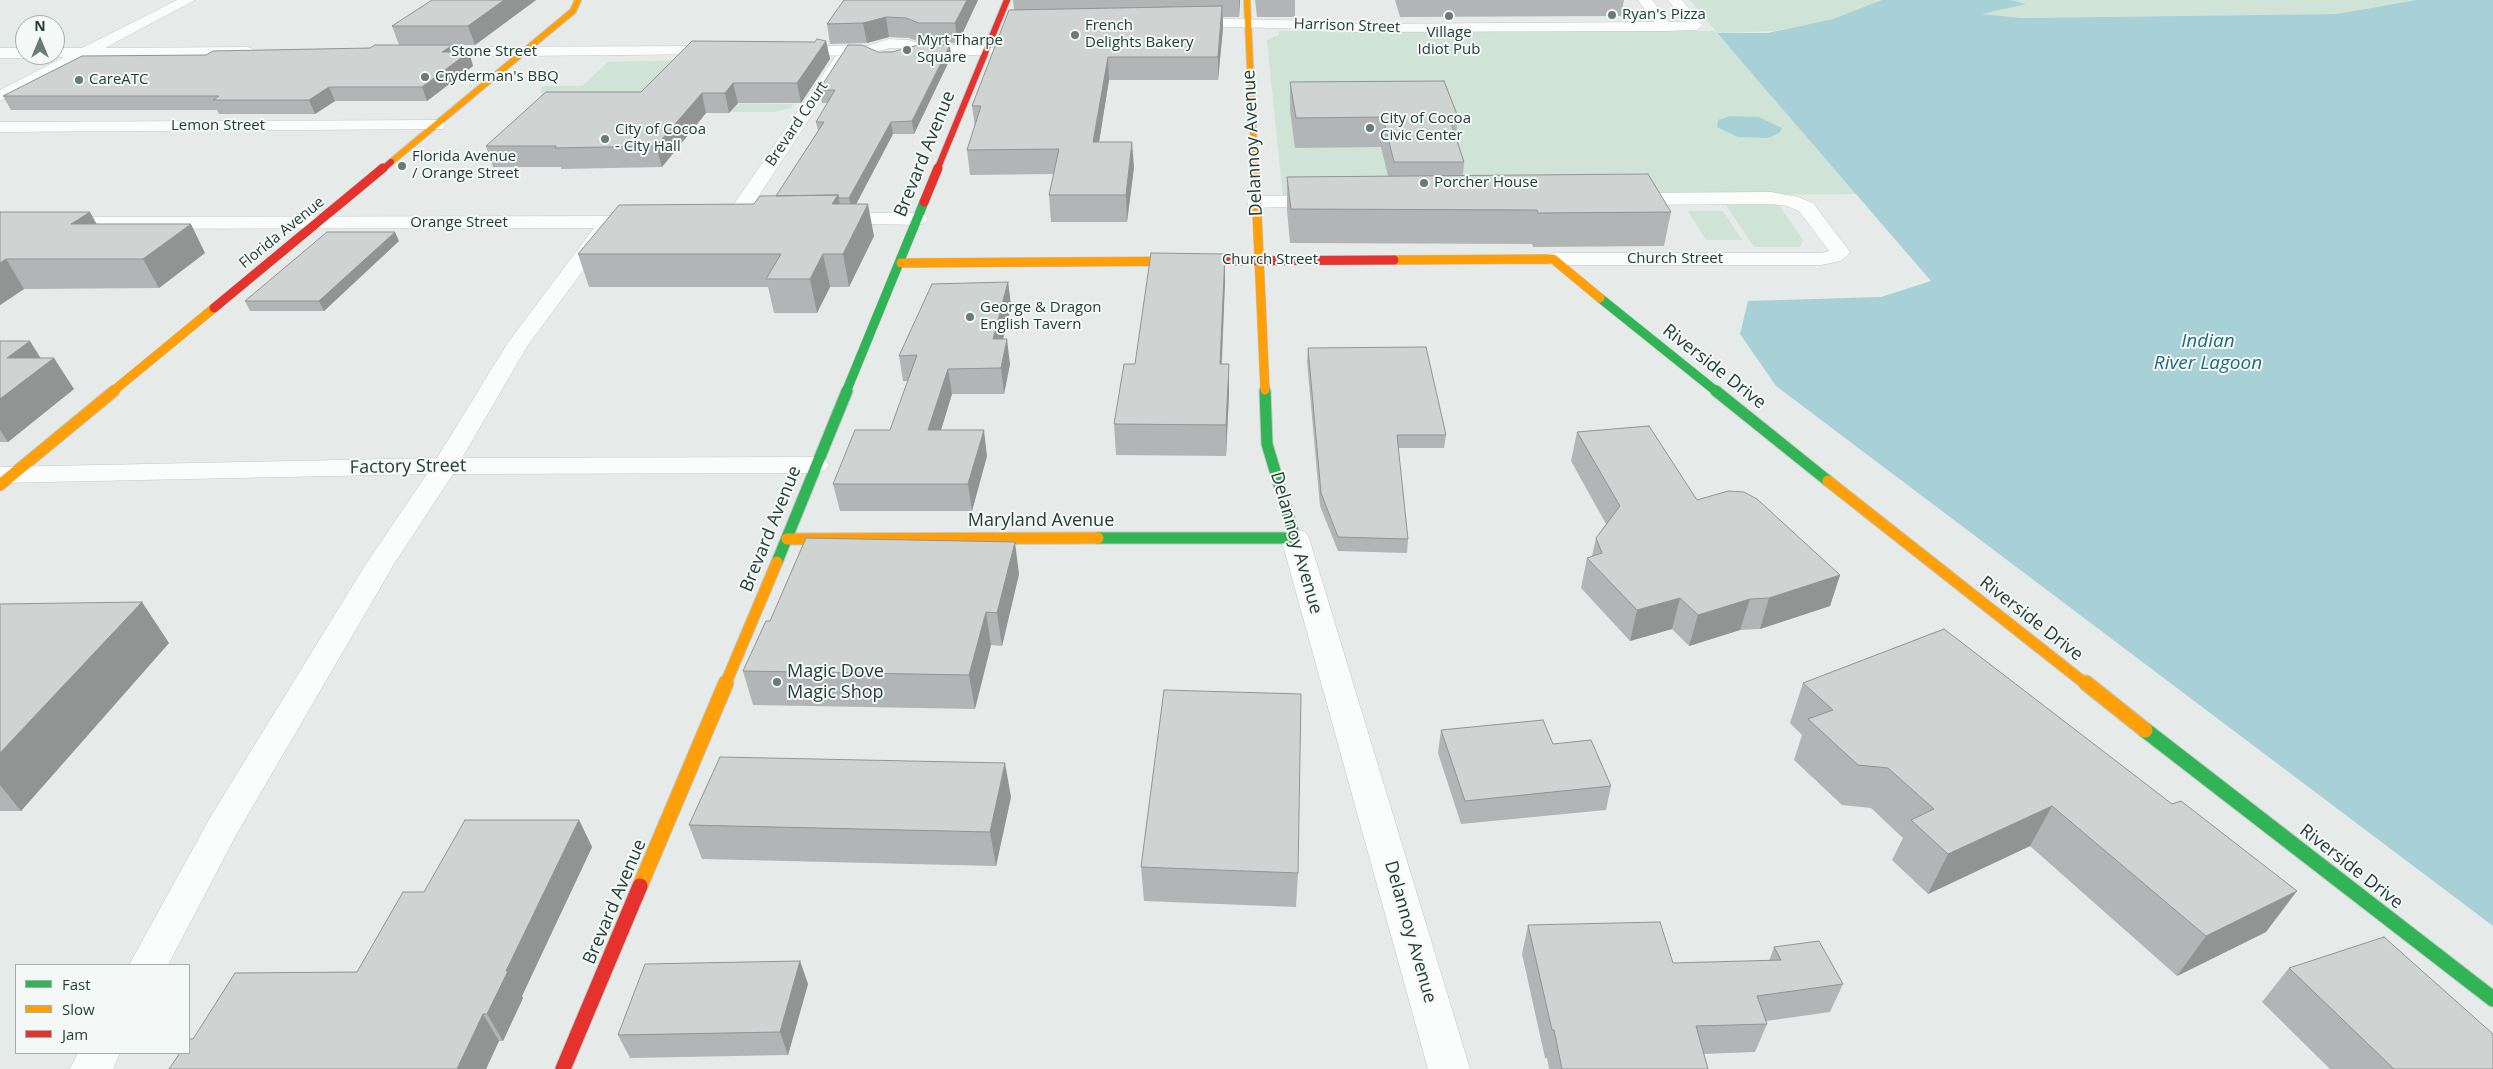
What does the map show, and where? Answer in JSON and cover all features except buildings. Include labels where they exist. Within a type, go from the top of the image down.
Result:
[{"type":"street","points":[[0,96],[188,0]]},
{"type":"street","name":"Florida Avenue","points":[[4,478],[525,52],[573,10],[578,0]]},
{"type":"street","name":"Brevard Avenue","points":[[563,1069],[787,539],[988,50],[1002,26],[1007,0]]},
{"type":"street","name":"Delannoy Avenue","points":[[1246,0],[1267,444],[1449,1069]]},
{"type":"street","points":[[1645,0],[1665,27]]},
{"type":"street","name":"Harrison Street","points":[[1170,22],[1320,25],[1353,28],[1696,26],[1674,0]]},
{"type":"street","points":[[812,50],[823,37]]},
{"type":"street","points":[[775,51],[871,50],[882,44],[896,43],[914,45],[916,50],[988,50]]},
{"type":"street","name":"Brevard Court","points":[[733,220],[841,58],[838,54],[812,50]]},
{"type":"street","name":"Stone Street","points":[[404,52],[729,51]]},
{"type":"street","points":[[65,53],[260,52]]},
{"type":"street","points":[[0,53],[15,53]]},
{"type":"street","name":"Lemon Street","points":[[0,127],[437,125]]},
{"type":"street","name":"Church Street","points":[[901,263],[1821,259],[1833,257],[1840,252],[1806,207],[1791,201],[1771,198],[1609,200]]},
{"type":"street","points":[[1256,202],[1344,201]]},
{"type":"street","points":[[819,220],[918,218]]},
{"type":"street","points":[[149,964],[228,818],[380,564],[445,466],[518,344],[608,222]]},
{"type":"street","name":"Orange Street","points":[[0,223],[656,222]]},
{"type":"street","name":"Riverside Drive","points":[[1553,259],[1606,304],[2028,640],[2493,999]]},
{"type":"street","name":"Factory Street","points":[[4,478],[445,466],[816,465]]},
{"type":"street","name":"Maryland Avenue","points":[[787,539],[1294,538]]},
{"type":"street","points":[[91,1069],[99,1054]]},
{"type":"green space","points":[[1690,0],[1882,0],[1833,19],[1775,31],[1717,33]]},
{"type":"green space","points":[[2011,0],[2416,0],[2337,14],[2022,18],[1980,14],[2025,4]]},
{"type":"green space","points":[[1279,31],[1714,31],[1863,194],[1283,198],[1267,40],[1279,35]]},
{"type":"green space","points":[[689,60],[696,103],[793,104],[791,108],[774,112],[730,112],[733,109],[536,127],[542,86],[582,86],[608,62]]},
{"type":"green space","points":[[1726,205],[1779,205],[1803,240],[1800,247],[1754,247]]},
{"type":"green space","points":[[1688,211],[1723,211],[1742,240],[1706,240]]},
{"type":"water","name":"Indian River Lagoon","points":[[1882,0],[2011,0],[2026,4],[1982,14],[2022,18],[2337,14],[2416,0],[2493,0],[2493,926],[1776,386],[1740,334],[1748,301],[1881,297],[1931,281],[1717,33],[1768,33],[1833,19]]},
{"type":"water","points":[[1730,116],[1759,117],[1782,128],[1779,133],[1768,138],[1738,137],[1717,127],[1718,120]]},
{"type":"traffic: fast","points":[[777,562],[924,202]]},
{"type":"traffic: fast","points":[[1600,298],[1828,481]]},
{"type":"traffic: fast","points":[[1098,538],[1295,538],[1267,444],[1265,390]]},
{"type":"traffic: fast","points":[[2145,730],[2493,999]]},
{"type":"traffic: slow","points":[[391,162],[573,11],[578,0]]},
{"type":"traffic: slow","points":[[1247,0],[1265,390]]},
{"type":"traffic: slow","points":[[1394,260],[1553,259],[1600,298]]},
{"type":"traffic: slow","points":[[901,263],[1207,261]]},
{"type":"traffic: slow","points":[[0,485],[214,308]]},
{"type":"traffic: slow","points":[[1828,481],[2145,730]]},
{"type":"traffic: slow","points":[[787,539],[1098,538]]},
{"type":"traffic: slow","points":[[640,886],[777,562]]},
{"type":"traffic: jam","points":[[924,202],[1007,0]]},
{"type":"traffic: jam","points":[[214,308],[391,162]]},
{"type":"traffic: jam","points":[[1207,261],[1394,260]]},
{"type":"traffic: jam","points":[[563,1069],[640,886]]},
{"type":"place","name":"Ryan's Pizza","points":[[1612,15]]},
{"type":"place","name":"Village Idiot Pub","points":[[1449,16]]},
{"type":"place","name":"French Delights Bakery","points":[[1075,35]]},
{"type":"place","name":"Myrt Tharpe Square","points":[[907,50]]},
{"type":"place","name":"Cryderman's BBQ","points":[[425,77]]},
{"type":"place","name":"CareATC","points":[[79,80]]},
{"type":"place","name":"City of Cocoa Civic Center","points":[[1370,128]]},
{"type":"place","name":"City of Cocoa - City Hall","points":[[605,139]]},
{"type":"place","name":"Florida Avenue / Orange Street","points":[[402,166]]},
{"type":"place","name":"Porcher House","points":[[1424,183]]},
{"type":"place","name":"George & Dragon English Tavern","points":[[970,317]]},
{"type":"place","name":"Magic Dove Magic Shop","points":[[777,682]]}]
